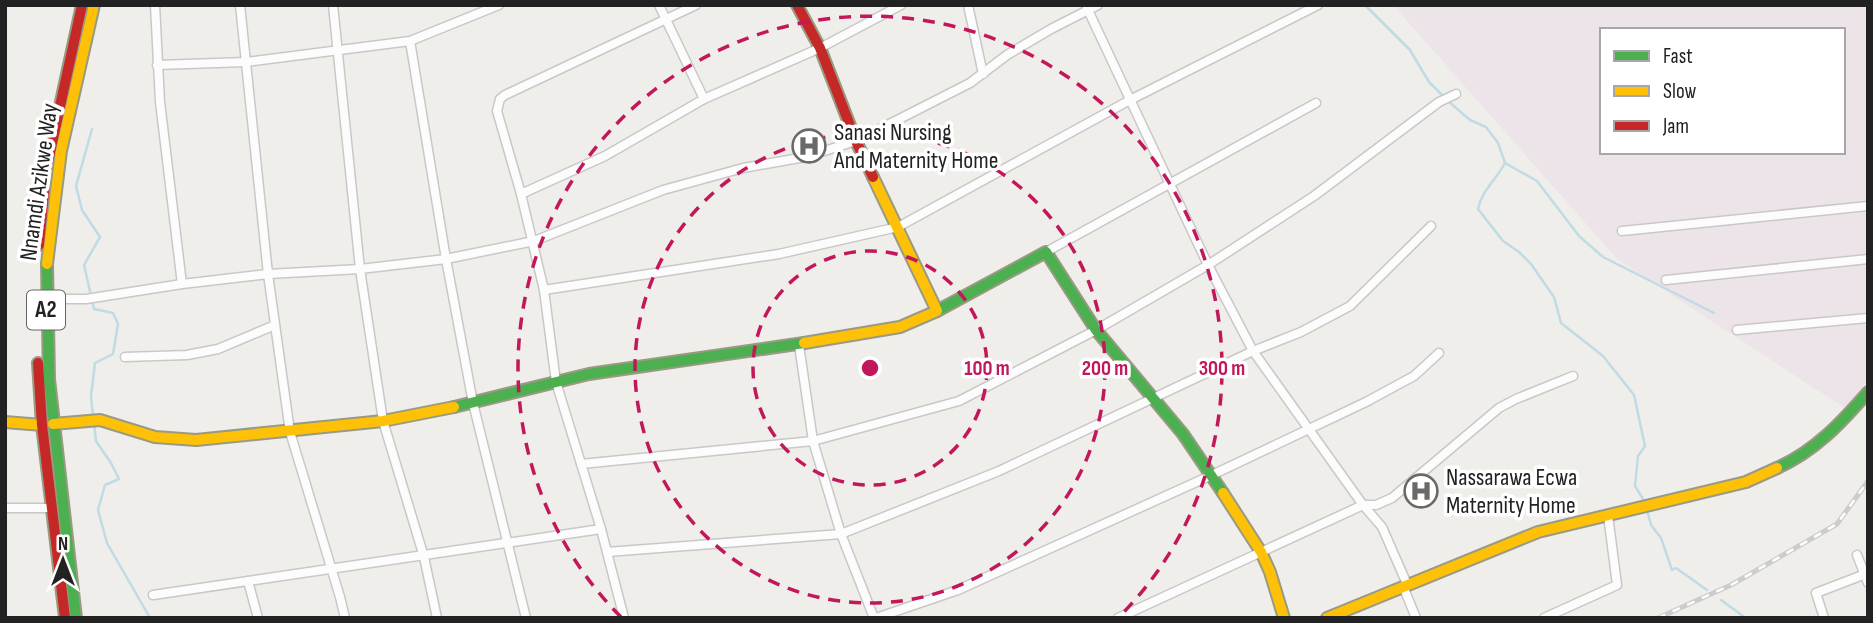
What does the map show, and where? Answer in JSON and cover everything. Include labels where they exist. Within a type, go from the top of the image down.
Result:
[{"type":"main road","name":"Nnamdi Azikwe Way","points":[[65,618],[51,508],[48,425],[37,303],[41,215],[54,127],[82,5]]},
{"type":"main road","name":"Nnamdi Azikwe Way","points":[[76,618],[48,425],[46,299],[49,239],[60,155],[94,5]]},
{"type":"main road","points":[[797,5],[820,48],[856,141],[936,311]]},
{"type":"main road","points":[[5,422],[48,425],[94,420],[155,438],[196,440],[383,421],[473,403],[589,374],[799,345],[900,327],[936,311],[1046,252],[1096,330],[1183,435],[1212,475],[1261,552],[1284,618]]},
{"type":"main road","points":[[1327,618],[1538,532],[1746,482],[1801,457],[1836,428],[1868,392]]},
{"type":"street","points":[[155,5],[157,65],[182,284]]},
{"type":"street","points":[[240,5],[268,274],[290,432],[345,618]]},
{"type":"street","points":[[333,5],[360,270],[383,421],[424,557],[437,618]]},
{"type":"street","points":[[157,65],[246,62],[410,41],[499,5]]},
{"type":"street","points":[[659,5],[704,99]]},
{"type":"street","points":[[624,618],[601,529],[556,382],[544,290],[534,241],[497,111],[500,99],[696,5]]},
{"type":"street","points":[[521,194],[605,156],[704,99],[820,48],[901,5]]},
{"type":"street","points":[[968,5],[983,74]]},
{"type":"street","points":[[46,299],[97,298],[268,274],[360,270],[446,258],[534,241],[663,190],[856,141],[970,83],[1007,55],[1087,8],[1098,5]]},
{"type":"street","points":[[544,290],[779,254],[898,227],[1130,100],[1318,5]]},
{"type":"street","points":[[1087,8],[1208,265],[1253,351],[1363,505],[1382,527],[1416,618]]},
{"type":"street","points":[[410,41],[473,403],[526,618]]},
{"type":"street","points":[[581,464],[813,441],[959,401],[1096,330],[1208,265],[1314,196],[1439,102],[1456,94]]},
{"type":"street","points":[[1046,252],[1316,103]]},
{"type":"street","points":[[1622,232],[1868,206]]},
{"type":"street","points":[[607,552],[841,534],[999,471],[1253,351],[1301,332],[1350,306],[1431,226]]},
{"type":"street","points":[[1666,280],[1868,259]]},
{"type":"street","points":[[1737,330],[1868,318]]},
{"type":"street","points":[[125,357],[187,355],[218,349],[275,325]]},
{"type":"street","points":[[799,345],[813,441],[841,534],[875,618],[958,590],[1212,475],[1414,376],[1439,353]]},
{"type":"street","points":[[1118,618],[1363,505],[1376,505],[1392,498],[1499,408],[1573,376]]},
{"type":"street","points":[[5,508],[51,508]]},
{"type":"street","points":[[1544,618],[1618,585],[1608,515]]},
{"type":"street","points":[[153,595],[601,529]]},
{"type":"street","points":[[1824,618],[1816,593],[1867,577],[1857,555]]},
{"type":"street","points":[[248,581],[258,618]]},
{"type":"shaded area","points":[[1393,5],[1868,5],[1868,379],[1846,409],[1618,260]]},
{"type":"waterway","points":[[1365,5],[1410,50],[1429,82],[1443,96]]},
{"type":"waterway","points":[[1448,101],[1470,120],[1486,127],[1498,143],[1505,163],[1486,191],[1478,209],[1503,241],[1531,264],[1554,297],[1561,323],[1603,356],[1634,395],[1645,446],[1638,456],[1635,486],[1646,504]]},
{"type":"waterway","points":[[92,129],[76,186],[82,210],[100,237],[84,265],[94,309],[113,313],[118,324],[113,354],[95,363],[91,396],[93,417]]},
{"type":"waterway","points":[[1505,163],[1537,181],[1579,236],[1603,257],[1714,313]]},
{"type":"waterway","points":[[94,423],[96,441],[119,479],[105,485],[98,510],[107,543],[150,618]]},
{"type":"waterway","points":[[1647,510],[1651,525],[1661,538],[1672,570],[1676,568],[1707,590]]},
{"type":"waterway","points":[[1721,600],[1743,616],[1740,618]]},
{"type":"railway","points":[[1658,618],[1731,585],[1837,524],[1868,481]]},
{"type":"traffic: fast","points":[[937,311],[1046,252],[1096,330],[1183,434],[1223,493]]},
{"type":"traffic: fast","points":[[47,264],[49,379],[76,618]]},
{"type":"traffic: fast","points":[[454,407],[589,374],[804,343]]},
{"type":"traffic: fast","points":[[1777,468],[1815,445],[1868,392]]},
{"type":"traffic: slow","points":[[47,264],[61,151],[94,5]]},
{"type":"traffic: slow","points":[[804,343],[900,327],[937,311],[873,177]]},
{"type":"traffic: slow","points":[[53,424],[100,420],[155,437],[196,440],[383,421],[454,407]]},
{"type":"traffic: slow","points":[[5,422],[42,425]]},
{"type":"traffic: slow","points":[[1327,618],[1538,532],[1746,482],[1777,468]]},
{"type":"traffic: slow","points":[[1223,493],[1261,552],[1284,618]]},
{"type":"traffic: jam","points":[[39,245],[46,171],[82,5]]},
{"type":"traffic: jam","points":[[797,5],[820,48],[873,177]]},
{"type":"traffic: jam","points":[[38,363],[42,425],[65,618]]},
{"type":"place","name":"Sanasi Nursing And Maternity Home","points":[[809,146]]},
{"type":"place","name":"Nassarawa Ecwa Maternity Home","points":[[1421,491]]}]
